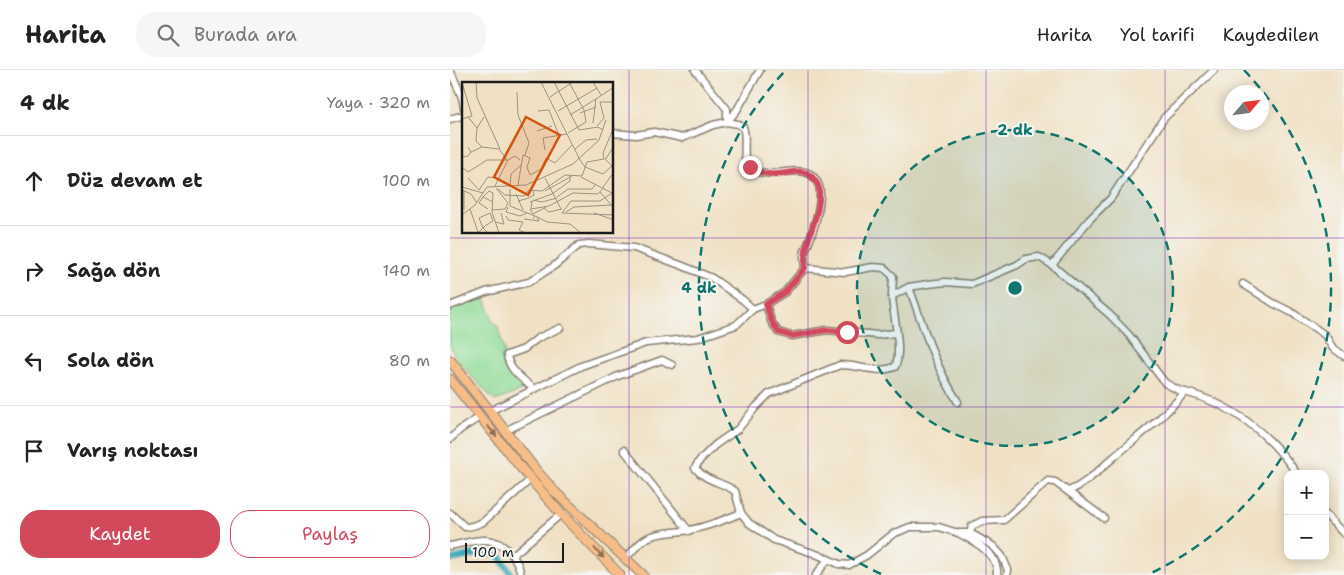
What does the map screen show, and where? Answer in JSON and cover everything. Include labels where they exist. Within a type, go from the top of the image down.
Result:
[{"type":"main road","points":[[450,360],[555,492],[643,575]]},
{"type":"main road","points":[[450,379],[561,514],[620,575]]},
{"type":"street","points":[[450,70],[462,97]]},
{"type":"street","points":[[695,70],[726,109],[728,122]]},
{"type":"street","points":[[728,122],[760,70]]},
{"type":"street","points":[[1052,265],[1110,198],[1164,118],[1214,70]]},
{"type":"street","points":[[450,119],[462,115]]},
{"type":"street","points":[[490,411],[581,366],[646,343],[698,338],[736,325],[753,308],[766,304],[785,292],[805,268],[805,249],[818,212],[818,185],[810,174],[800,170],[775,174],[760,172],[750,167],[745,158],[746,134],[744,127],[728,122],[713,125],[682,138],[654,132],[636,135],[614,133]]},
{"type":"street","points":[[450,306],[486,292],[529,282],[554,266],[579,245],[589,244],[634,248],[684,266],[712,278],[753,308]]},
{"type":"street","points":[[892,296],[909,287],[946,282],[972,284],[1017,265],[1026,259],[1039,258],[1052,265],[1110,315],[1129,335],[1165,383],[1178,390],[1205,397],[1248,421],[1274,444],[1294,470]]},
{"type":"street","points":[[805,268],[845,272],[873,267],[884,268],[893,276],[892,296],[898,361],[896,367],[886,371],[840,365],[769,394],[738,429],[715,445],[695,468],[703,477],[726,485],[735,491],[741,513],[749,523],[774,540],[839,564],[849,565],[867,556],[893,534],[910,527],[939,527],[970,539],[993,559],[998,569],[997,575]]},
{"type":"street","points":[[1243,284],[1291,312],[1325,335],[1332,347],[1344,356]]},
{"type":"street","points":[[909,287],[930,350],[944,382],[958,402]]},
{"type":"street","points":[[766,304],[771,320],[778,332],[792,336],[827,330],[878,334],[896,333]]},
{"type":"street","points":[[534,388],[515,373],[508,363],[507,356],[524,349],[538,338],[560,328]]},
{"type":"street","points":[[505,430],[618,376],[662,360],[672,365]]},
{"type":"street","points":[[1068,491],[1076,488],[1109,462],[1169,409],[1185,392]]},
{"type":"street","points":[[450,438],[480,417]]},
{"type":"street","points":[[624,450],[689,530]]},
{"type":"street","points":[[450,514],[465,527],[477,525],[483,522],[531,479]]},
{"type":"street","points":[[970,533],[972,526],[982,521],[1004,520],[1048,481],[1055,482],[1104,518]]},
{"type":"street","points":[[625,559],[640,543],[652,536],[718,523],[741,513]]},
{"type":"street","points":[[513,555],[561,514]]},
{"type":"street","points":[[1326,515],[1344,534]]},
{"type":"street","points":[[958,533],[970,533],[993,546],[1002,556],[1008,570],[1007,575]]},
{"type":"street","points":[[450,546],[486,540],[505,548],[513,555],[521,575]]},
{"type":"street","points":[[816,575],[828,559]]},
{"type":"green space","points":[[485,298],[493,321],[498,327],[505,354],[501,357],[503,362],[526,389],[495,401],[461,365],[450,347],[450,309]]},
{"type":"waterway","points":[[450,560],[485,552],[499,556],[512,575]]},
{"type":"route","points":[[750,167],[760,172],[775,174],[800,170],[810,174],[818,185],[820,194],[818,212],[805,249],[805,268],[785,292],[766,304],[771,320],[778,332],[792,336],[827,330],[847,332]]}]
